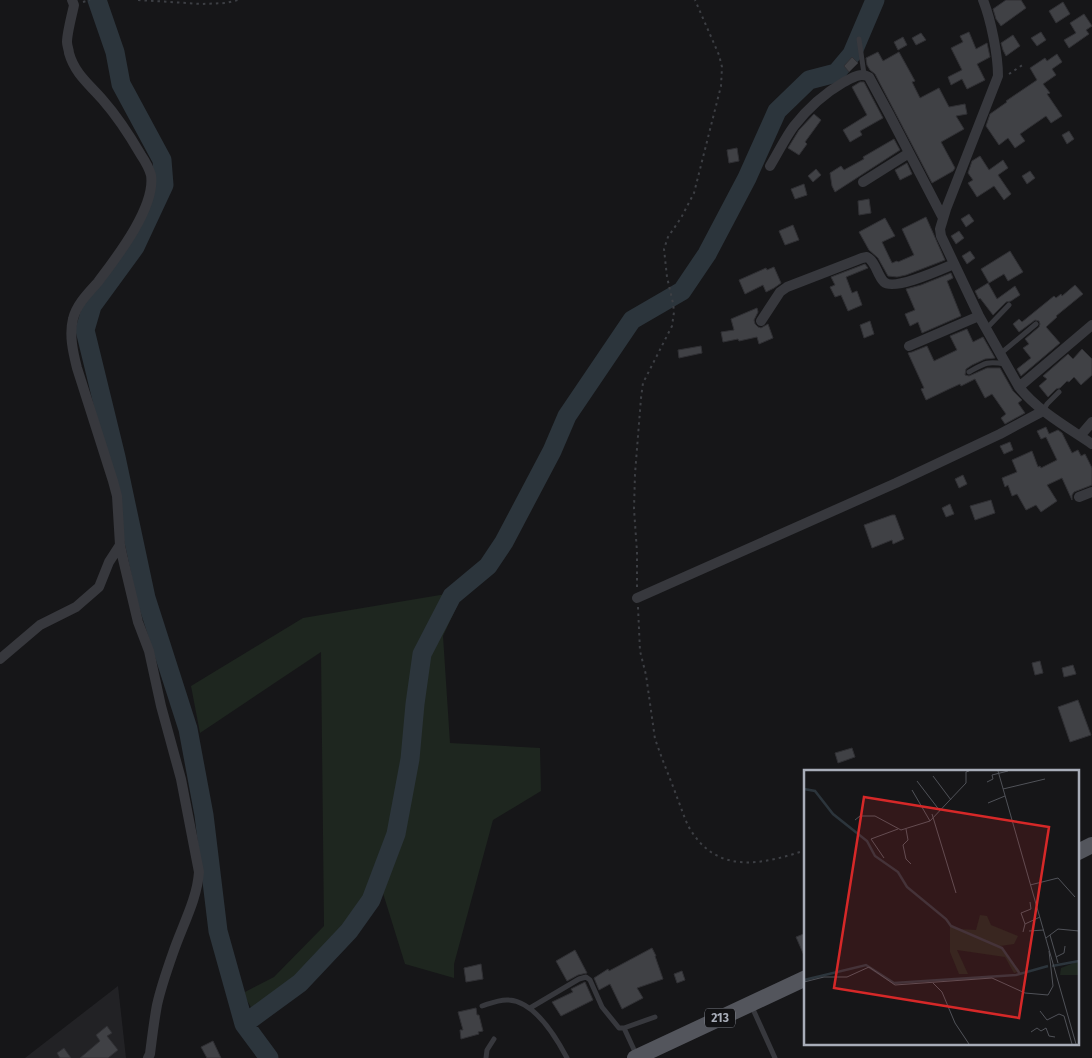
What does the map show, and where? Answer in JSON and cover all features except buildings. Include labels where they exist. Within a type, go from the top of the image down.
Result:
[{"type":"main road","points":[[1080,851],[1092,845]]},
{"type":"main road","name":"213","points":[[636,1057],[804,979]]},
{"type":"street","points":[[72,0],[74,5],[67,42],[73,65],[77,72],[103,100],[131,138],[151,175],[151,189],[143,214],[131,237],[77,308],[72,320],[72,343],[77,368],[115,488],[120,545],[138,622],[149,651],[161,706],[181,779],[199,872],[192,904],[173,952],[157,1004],[148,1058]]},
{"type":"street","points":[[983,0],[987,10],[998,64],[998,76],[965,157],[943,218],[940,229],[941,236],[979,316],[1019,388],[1043,411],[1092,444]]},
{"type":"street","points":[[770,166],[793,127],[817,101],[832,89],[857,75],[864,74],[869,77],[943,218]]},
{"type":"street","points":[[864,182],[909,154]]},
{"type":"street","points":[[762,321],[774,299],[787,287],[862,258],[872,259],[883,281],[894,285],[923,277],[954,264]]},
{"type":"street","points":[[910,346],[979,316]]},
{"type":"street","points":[[1019,388],[1092,326]]},
{"type":"street","points":[[637,598],[905,479],[1000,434],[1043,411]]},
{"type":"street","points":[[1080,436],[1092,422]]},
{"type":"street","points":[[1080,497],[1092,492]]},
{"type":"street","points":[[0,659],[40,625],[76,607],[99,587],[109,562],[120,545]]},
{"type":"lane","points":[[859,39],[864,74]]},
{"type":"lane","points":[[986,329],[1009,305]]},
{"type":"lane","points":[[1000,354],[1036,324]]},
{"type":"lane","points":[[969,372],[985,363],[1006,364]]},
{"type":"lane","points":[[1043,411],[1059,392]]},
{"type":"lane","points":[[530,1008],[579,979],[586,977],[590,980],[602,1007],[619,1028],[624,1028],[655,1016]]},
{"type":"lane","points":[[482,1006],[499,1000],[521,1002],[540,1017],[567,1058]]},
{"type":"lane","points":[[751,1004],[775,1058]]},
{"type":"lane","points":[[624,1028],[636,1057]]},
{"type":"lane","points":[[486,1058],[487,1050],[494,1039]]},
{"type":"path","points":[[138,0],[202,4],[226,3],[238,0]]},
{"type":"path","points":[[694,0],[719,55],[722,67],[721,86],[694,193],[668,237],[664,249],[667,277],[674,303],[672,326],[644,384],[641,398],[634,509],[638,552],[637,598],[640,651],[646,676],[655,739],[685,819],[693,835],[706,849],[720,858],[736,862],[752,863],[771,860],[804,851]]},
{"type":"path","points":[[996,82],[1024,64]]},
{"type":"shaded area","points":[[464,591],[443,636],[450,743],[540,748],[541,791],[493,820],[454,964],[454,978],[405,964],[382,890],[259,1022],[243,993],[274,977],[324,926],[321,652],[200,733],[191,686],[303,618]]},
{"type":"shaded area","points":[[118,986],[126,1058],[25,1058]]},
{"type":"waterway","points":[[97,0],[115,52],[121,84],[162,160],[164,185],[135,247],[92,306],[85,330],[116,457],[146,598],[188,729],[204,815],[218,931],[244,1024],[269,1058]]},
{"type":"waterway","points":[[244,1024],[300,983],[349,931],[371,900],[396,834],[410,759],[422,654],[452,596],[488,566],[504,542],[552,451],[567,416],[632,320],[682,291],[707,254],[747,178],[777,111],[809,80],[836,73],[852,54],[875,0]]}]
